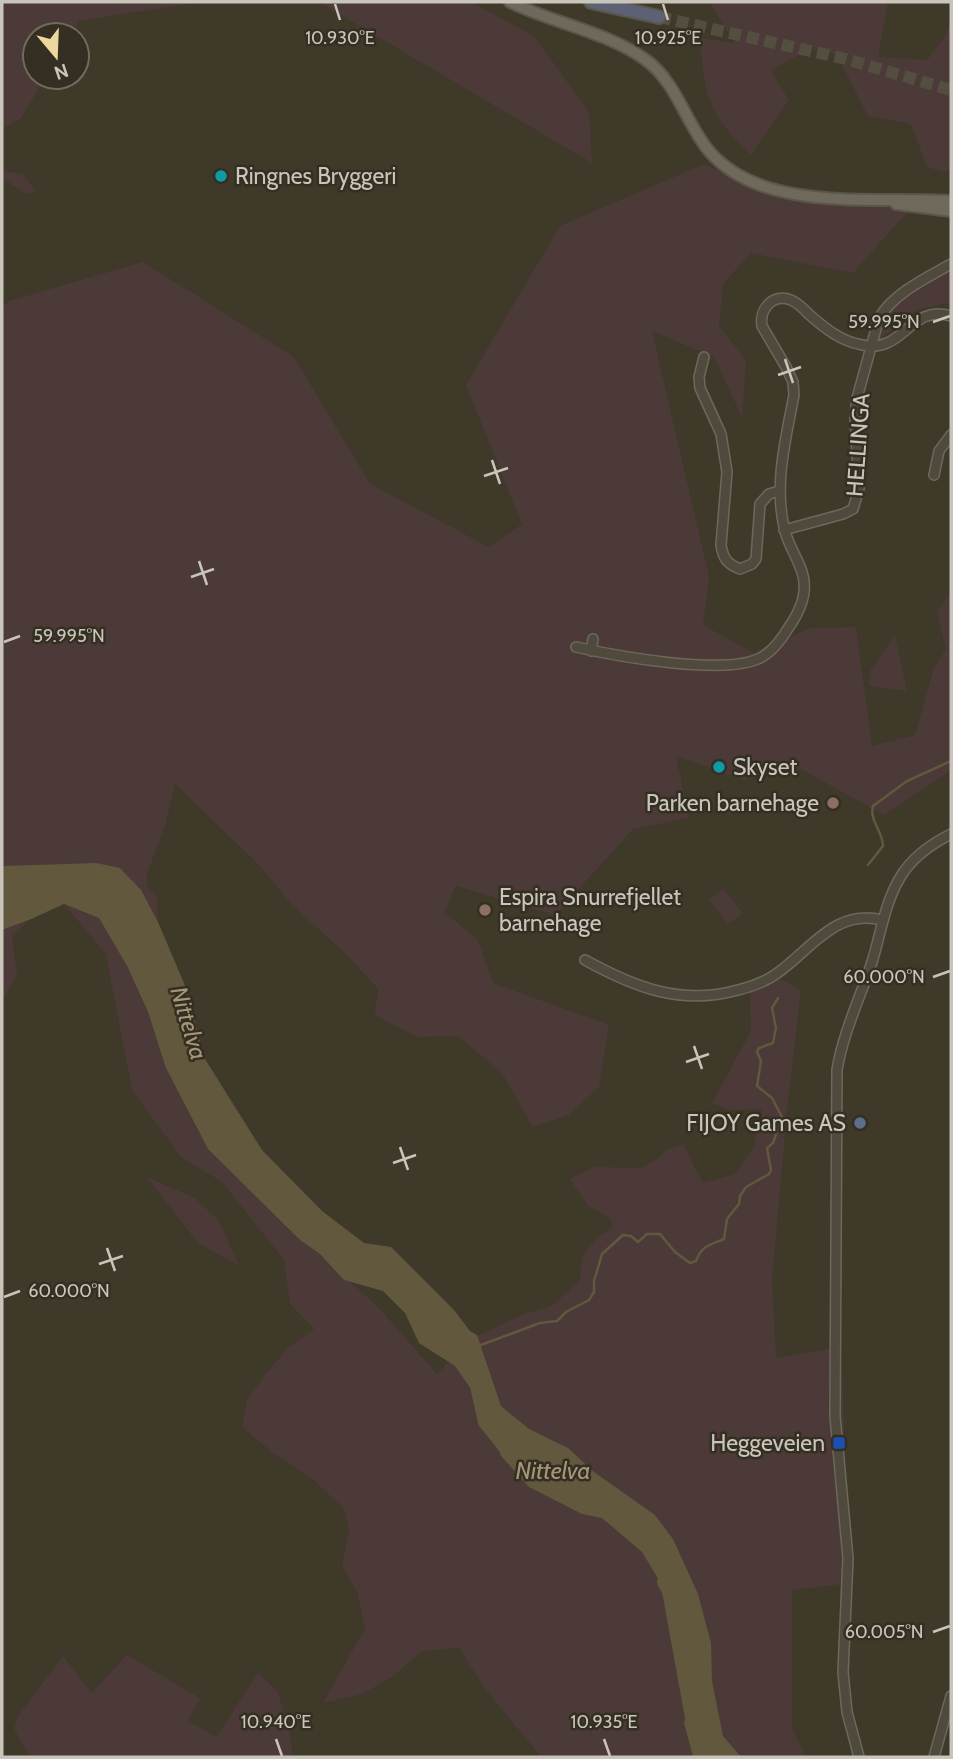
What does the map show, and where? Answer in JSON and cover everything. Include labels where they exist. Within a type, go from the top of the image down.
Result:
[{"type":"highway","points":[[591,2],[659,17]]},
{"type":"main road","points":[[510,2],[542,17],[610,40],[646,60],[668,83],[707,148],[725,166],[746,180],[785,192],[880,200],[951,201]]},
{"type":"main road","points":[[880,200],[951,211]]},
{"type":"street","name":"HELLINGA","points":[[784,530],[846,513],[855,506],[859,489],[855,417],[857,398],[879,318],[887,307],[916,284],[951,264]]},
{"type":"street","points":[[576,647],[704,666],[735,665],[762,657],[782,638],[797,616],[804,597],[804,580],[784,530],[779,491],[794,395],[793,382],[762,326],[764,308],[775,300],[790,300],[837,336],[871,347],[891,343],[913,323],[927,316],[937,313],[951,316]]},
{"type":"street","points":[[705,357],[699,377],[700,388],[721,434],[727,472],[721,545],[731,566],[740,569],[756,559],[760,504],[769,494],[779,491]]},
{"type":"street","points":[[934,475],[939,451],[951,435]]},
{"type":"street","points":[[591,650],[593,639]]},
{"type":"street","points":[[859,1757],[847,1712],[843,1672],[848,1572],[835,1433],[836,1080],[843,1042],[896,885],[905,869],[929,846],[951,834]]},
{"type":"street","points":[[585,960],[619,979],[646,989],[684,996],[713,995],[766,981],[846,920],[868,917],[882,920]]},
{"type":"street","points":[[934,1757],[951,1696]]},
{"type":"shaded area","points":[[2,2],[201,2],[79,21],[21,21],[21,91],[37,91],[21,118],[2,129]]},
{"type":"shaded area","points":[[319,2],[471,2],[534,36],[589,112],[592,163]]},
{"type":"shaded area","points":[[709,2],[888,2],[878,57],[927,60],[946,35],[951,19],[951,170],[944,172],[927,167],[911,124],[868,116],[837,55],[810,48],[771,71],[789,100],[751,155],[725,127],[707,90],[700,38],[735,43]]},
{"type":"shaded area","points":[[704,164],[782,192],[919,199],[853,273],[751,253],[723,284],[719,326],[746,360],[742,417],[714,357],[652,331],[709,577],[703,625],[754,653],[811,628],[856,627],[872,746],[915,735],[934,668],[946,649],[937,612],[951,592],[951,770],[884,815],[799,768],[745,780],[676,756],[689,818],[633,829],[555,915],[456,886],[444,912],[478,940],[493,983],[609,1025],[599,1087],[569,1115],[533,1127],[502,1073],[458,1036],[417,1037],[375,1015],[378,989],[347,955],[292,905],[259,865],[175,784],[166,822],[146,877],[148,888],[157,897],[158,922],[141,891],[96,863],[2,866],[2,308],[9,301],[143,262],[294,357],[370,484],[489,547],[522,524],[466,385],[560,226]]},
{"type":"shaded area","points":[[2,171],[23,174],[35,191],[25,193],[2,178]]},
{"type":"shaded area","points":[[950,269],[951,305],[948,303],[918,309],[881,338],[877,334],[893,307],[922,285]]},
{"type":"shaded area","points":[[895,636],[907,691],[869,686],[870,671]]},
{"type":"shaded area","points":[[723,889],[743,913],[728,924],[709,900]]},
{"type":"shaded area","points":[[64,904],[99,918],[127,966],[208,1148],[300,1240],[320,1254],[380,1309],[437,1374],[473,1338],[524,1314],[552,1306],[580,1280],[582,1256],[597,1238],[613,1226],[610,1218],[588,1206],[570,1179],[594,1167],[642,1168],[659,1158],[667,1149],[683,1145],[703,1183],[735,1174],[753,1149],[762,1109],[729,1110],[712,1103],[751,1031],[750,992],[769,973],[801,990],[772,1279],[776,1358],[841,1347],[850,1583],[792,1590],[792,1729],[806,1757],[541,1757],[483,1686],[459,1647],[421,1652],[392,1677],[362,1694],[323,1703],[365,1628],[358,1594],[342,1565],[349,1530],[345,1510],[315,1481],[272,1452],[242,1427],[247,1400],[265,1375],[288,1348],[314,1329],[290,1304],[284,1260],[222,1182],[181,1157],[132,1090],[106,954]]},
{"type":"shaded area","points":[[29,920],[12,937],[17,974],[2,1002],[2,930]]},
{"type":"shaded area","points":[[147,1177],[195,1198],[219,1221],[239,1266],[198,1243]]},
{"type":"shaded area","points":[[127,1655],[200,1698],[188,1721],[216,1737],[258,1673],[278,1692],[289,1730],[293,1757],[30,1757],[14,1729],[18,1716],[63,1656],[92,1693]]},
{"type":"water","points":[[96,863],[120,868],[141,890],[186,988],[205,1059],[262,1150],[322,1211],[364,1243],[391,1247],[454,1310],[470,1331],[477,1335],[501,1406],[529,1429],[568,1448],[594,1472],[655,1515],[673,1539],[698,1594],[711,1643],[712,1681],[723,1736],[741,1757],[693,1756],[684,1723],[690,1702],[673,1603],[642,1552],[602,1518],[582,1514],[529,1487],[501,1456],[485,1409],[455,1366],[419,1343],[405,1313],[383,1291],[344,1280],[208,1149],[166,1068],[148,1012],[127,966],[99,918],[64,904],[2,930],[2,866]]},
{"type":"waterway","points":[[868,865],[883,846],[873,816],[873,806],[907,781],[951,761]]},
{"type":"waterway","points":[[478,1346],[540,1323],[557,1321],[566,1312],[589,1300],[594,1292],[594,1281],[602,1254],[623,1235],[631,1236],[638,1242],[647,1234],[660,1234],[675,1252],[690,1263],[696,1261],[707,1246],[724,1239],[727,1219],[739,1204],[740,1196],[746,1187],[769,1174],[771,1170],[767,1148],[773,1143],[782,1117],[772,1098],[757,1086],[761,1061],[757,1052],[759,1048],[773,1043],[776,1028],[772,1008],[778,998]]},
{"type":"waterway","name":"Nittelva","points":[[477,1386],[485,1422],[504,1446]]},
{"type":"waterway","name":"Nittelva","points":[[664,1582],[669,1591],[693,1723]]},
{"type":"tunnel","points":[[659,17],[846,59],[951,90]]},
{"type":"place","name":"Ringnes Bryggeri","points":[[221,176]]},
{"type":"place","name":"Skyset","points":[[719,767]]},
{"type":"place","name":"Parken barnehage","points":[[833,803]]},
{"type":"place","name":"Espira Snurrefjellet barnehage","points":[[485,910]]},
{"type":"place","name":"FIJOY Games AS","points":[[860,1123]]},
{"type":"place","name":"Heggeveien","points":[[839,1443]]}]
